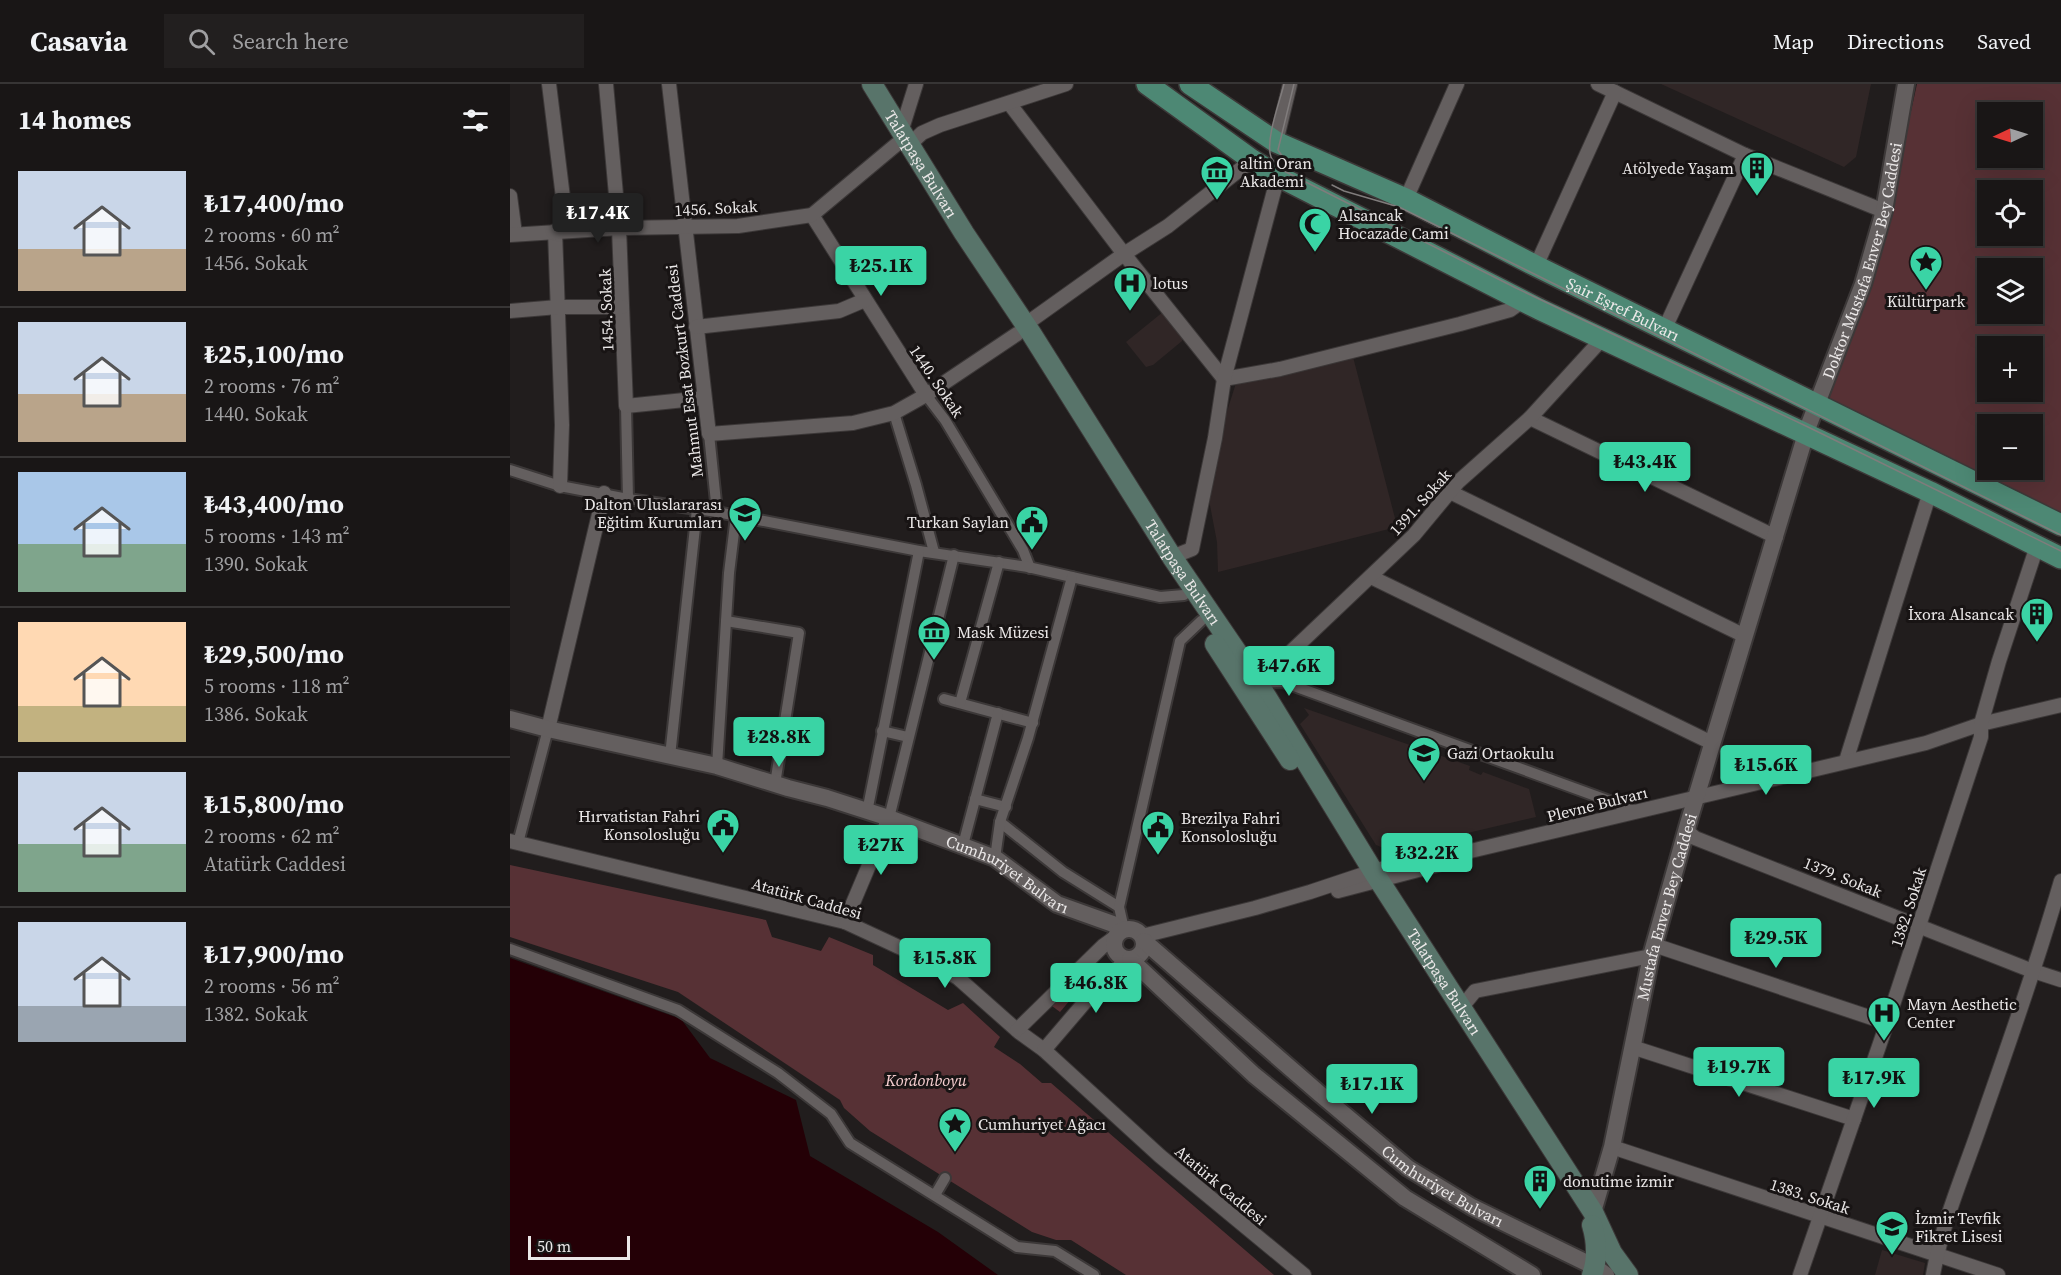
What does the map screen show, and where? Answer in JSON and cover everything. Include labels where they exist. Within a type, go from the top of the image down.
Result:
[{"type":"main road","name":"Talatpaşa Bulvarı","points":[[858,84],[902,140],[964,233],[1184,595],[1461,1008],[1593,1212],[1612,1253],[1628,1275]]},
{"type":"main road","name":"Talatpaşa Bulvarı","points":[[872,84],[902,140]]},
{"type":"main road","points":[[1147,84],[1252,160],[1278,176],[1524,300],[1930,492],[2061,558]]},
{"type":"main road","name":"Şair Eşref Bulvarı","points":[[1190,84],[1275,142],[1406,199],[1536,266],[2061,525]]},
{"type":"main road","name":"Talatpaşa Bulvarı","points":[[1021,329],[1258,683],[1371,877],[1591,1221],[1597,1240],[1598,1272]]},
{"type":"street","points":[[549,84],[561,231],[558,307],[562,425],[560,486]]},
{"type":"street","name":"1454. Sokak","points":[[606,84],[619,228],[628,499]]},
{"type":"street","name":"Mahmut Esat Bozkurt Caddesi","points":[[669,84],[717,512]]},
{"type":"street","points":[[902,140],[916,84]]},
{"type":"street","points":[[812,215],[902,140],[940,125],[1066,84]]},
{"type":"street","points":[[1275,142],[1290,84]]},
{"type":"street","points":[[1406,199],[1457,84]]},
{"type":"street","points":[[1598,84],[1745,155],[1884,211]]},
{"type":"street","name":"Doktor Mustafa Enver Bey Caddesi","points":[[1806,434],[1863,284],[1884,211],[1906,84]]},
{"type":"street","points":[[1536,266],[1615,92]]},
{"type":"street","points":[[1009,104],[1224,379]]},
{"type":"street","points":[[1665,328],[1745,155]]},
{"type":"street","points":[[709,434],[853,423],[894,413],[926,394],[1124,254],[1168,226],[1252,160]]},
{"type":"street","points":[[1172,557],[1192,549],[1215,438],[1224,379],[1278,176]]},
{"type":"street","points":[[510,196],[512,235]]},
{"type":"street","name":"1456. Sokak","points":[[512,235],[619,228],[738,226],[812,215]]},
{"type":"street","name":"1440. Sokak","points":[[812,215],[865,300],[945,420],[1023,550],[1030,568]]},
{"type":"street","points":[[696,327],[839,311],[865,300]]},
{"type":"street","points":[[1224,379],[1280,369],[1460,324],[1510,310],[1524,300]]},
{"type":"street","points":[[510,311],[558,307],[622,307]]},
{"type":"street","name":"1391. Sokak","points":[[1258,683],[1414,535],[1458,482],[1530,418],[1602,338]]},
{"type":"street","points":[[626,406],[704,398]]},
{"type":"street","points":[[894,413],[934,552]]},
{"type":"street","points":[[1530,418],[1776,537]]},
{"type":"street","name":"Mustafa Enver Bey Caddesi","points":[[1593,1212],[1612,1147],[1652,951],[1712,743],[1806,434]]},
{"type":"street","points":[[510,470],[560,486],[628,499],[717,512],[919,551],[999,562],[1160,597],[1184,595]]},
{"type":"street","points":[[1450,492],[1745,636]]},
{"type":"street","points":[[1846,760],[1930,492]]},
{"type":"street","points":[[514,842],[548,729],[604,493]]},
{"type":"street","points":[[670,756],[697,509]]},
{"type":"street","points":[[717,766],[726,621],[736,516]]},
{"type":"street","name":"1382. Sokak","points":[[1800,1275],[1887,1023],[1981,736],[1981,724],[1999,661],[2037,546]]},
{"type":"street","points":[[867,812],[919,551]]},
{"type":"street","points":[[845,922],[889,818],[954,555]]},
{"type":"street","points":[[960,703],[999,562]]},
{"type":"street","points":[[995,858],[1000,822],[1032,723],[1072,577]]},
{"type":"street","points":[[1371,577],[1712,743]]},
{"type":"street","points":[[726,621],[799,633],[775,784]]},
{"type":"street","points":[[1128,959],[1122,958],[1113,947],[1119,932],[1119,908],[1180,641],[1201,621]]},
{"type":"street","points":[[1258,683],[1283,682],[1636,812]]},
{"type":"street","points":[[944,699],[1032,723]]},
{"type":"street","name":"Plevne Bulvarı","points":[[1371,877],[1441,864],[1462,853],[1846,760],[1926,743],[1981,724],[2061,705]]},
{"type":"street","points":[[963,845],[998,713]]},
{"type":"street","name":"Cumhuriyet Bulvarı","points":[[510,719],[717,766],[889,818],[995,858],[1057,904],[1113,924],[1119,932]]},
{"type":"street","points":[[882,731],[908,737]]},
{"type":"street","points":[[975,799],[1006,807]]},
{"type":"street","points":[[1000,822],[1063,872],[1119,908]]},
{"type":"street","name":"1379. Sokak","points":[[1688,824],[1689,833],[1695,838],[2061,980]]},
{"type":"street","name":"Atatürk Caddesi","points":[[514,842],[845,922],[929,961],[958,978],[1017,1030],[1044,1050],[1160,1156],[1304,1275]]},
{"type":"street","points":[[1143,938],[1371,877]]},
{"type":"street","points":[[1933,1275],[1937,1255],[2034,971],[2061,881]]},
{"type":"street","points":[[1017,1030],[1103,946],[1119,932],[1132,928],[1143,938],[1144,946],[1139,955],[1128,959],[1085,1002],[1044,1050]]},
{"type":"street","name":"Cumhuriyet Bulvarı","points":[[1143,938],[1408,1168],[1472,1207],[1598,1272]]},
{"type":"street","points":[[510,949],[678,1010],[778,1073],[831,1114],[850,1143],[1017,1247],[1055,1251],[1094,1275]]},
{"type":"street","points":[[1461,1008],[1475,991],[1652,951],[1887,1023]]},
{"type":"street","name":"Cumhuriyet Bulvarı","points":[[1128,959],[1254,1075],[1405,1198],[1532,1275]]},
{"type":"street","points":[[1632,1047],[1854,1119]]},
{"type":"street","name":"1383. Sokak","points":[[1612,1147],[1998,1275]]},
{"type":"street","points":[[934,1196],[945,1178]]},
{"type":"shaded area","points":[[1661,84],[1871,84],[1856,157],[1844,167]]},
{"type":"shaded area","points":[[1163,312],[1183,336],[1182,341],[1153,365],[1146,367],[1126,342]]},
{"type":"shaded area","points":[[1352,353],[1396,522],[1389,529],[1218,572],[1217,542],[1209,500],[1223,424],[1236,383]]},
{"type":"shaded area","name":"Gazi Ortaokulu","points":[[1304,708],[1470,766],[1469,770],[1481,775],[1483,772],[1529,789],[1536,817],[1391,851],[1376,845],[1300,724],[1309,715]]},
{"type":"shaded area","points":[[510,958],[681,1019],[710,1058],[796,1100],[810,1156],[938,1232],[998,1275],[510,1275]]},
{"type":"shaded area","name":"İzmir Tevfik Fikret Lisesi","points":[[1882,1250],[1925,1263],[1923,1275],[1875,1275]]},
{"type":"green space","name":"Kültürpark","points":[[1917,84],[2061,84],[2061,514],[1989,480],[2043,480],[2043,414],[1977,414],[1977,474],[1826,403],[1900,161]]},
{"type":"green space","name":"Kordonboyu","points":[[510,865],[766,920],[772,937],[821,951],[829,937],[873,955],[873,965],[948,1010],[963,1003],[1000,1037],[994,1047],[1020,1064],[1042,1083],[1051,1083],[1274,1275],[1126,1275],[1071,1240],[1056,1240],[1032,1232],[870,1131],[844,1108],[840,1100],[678,992],[510,937]]},
{"type":"green space","points":[[1087,971],[1093,973],[1060,1012],[1052,1006]]},
{"type":"tram line","points":[[1284,84],[1270,141],[1271,157],[1284,171],[1516,288],[2061,551]]},
{"type":"tram line","points":[[1294,84],[1278,150],[1287,163],[1294,167]]},
{"type":"tram line","points":[[1332,185],[1344,191],[1399,207],[2061,535]]},
{"type":"place","name":"Atölyede Yaşam","points":[[1757,197]]},
{"type":"place","name":"altin Oran Akademi","points":[[1217,201]]},
{"type":"place","name":"Alsancak Hocazade Cami","points":[[1315,253]]},
{"type":"place","name":"Kültürpark","points":[[1926,291]]},
{"type":"place","name":"lotus","points":[[1130,312]]},
{"type":"place","name":"Dalton Uluslararası Eğitim Kurumları","points":[[745,542]]},
{"type":"place","name":"Turkan Saylan","points":[[1032,551]]},
{"type":"place","name":"İxora Alsancak","points":[[2037,643]]},
{"type":"place","name":"Mask Müzesi","points":[[934,661]]},
{"type":"place","name":"Gazi Ortaokulu","points":[[1424,782]]},
{"type":"place","name":"Hırvatistan Fahri Konsolosluğu","points":[[723,854]]},
{"type":"place","name":"Brezilya Fahri Konsolosluğu","points":[[1158,856]]},
{"type":"place","name":"Mayn Aesthetic Center","points":[[1884,1042]]},
{"type":"place","name":"Cumhuriyet Ağacı","points":[[955,1153]]},
{"type":"place","name":"donutime izmir","points":[[1540,1210]]},
{"type":"place","name":"İzmir Tevfik Fikret Lisesi","points":[[1892,1256]]}]
